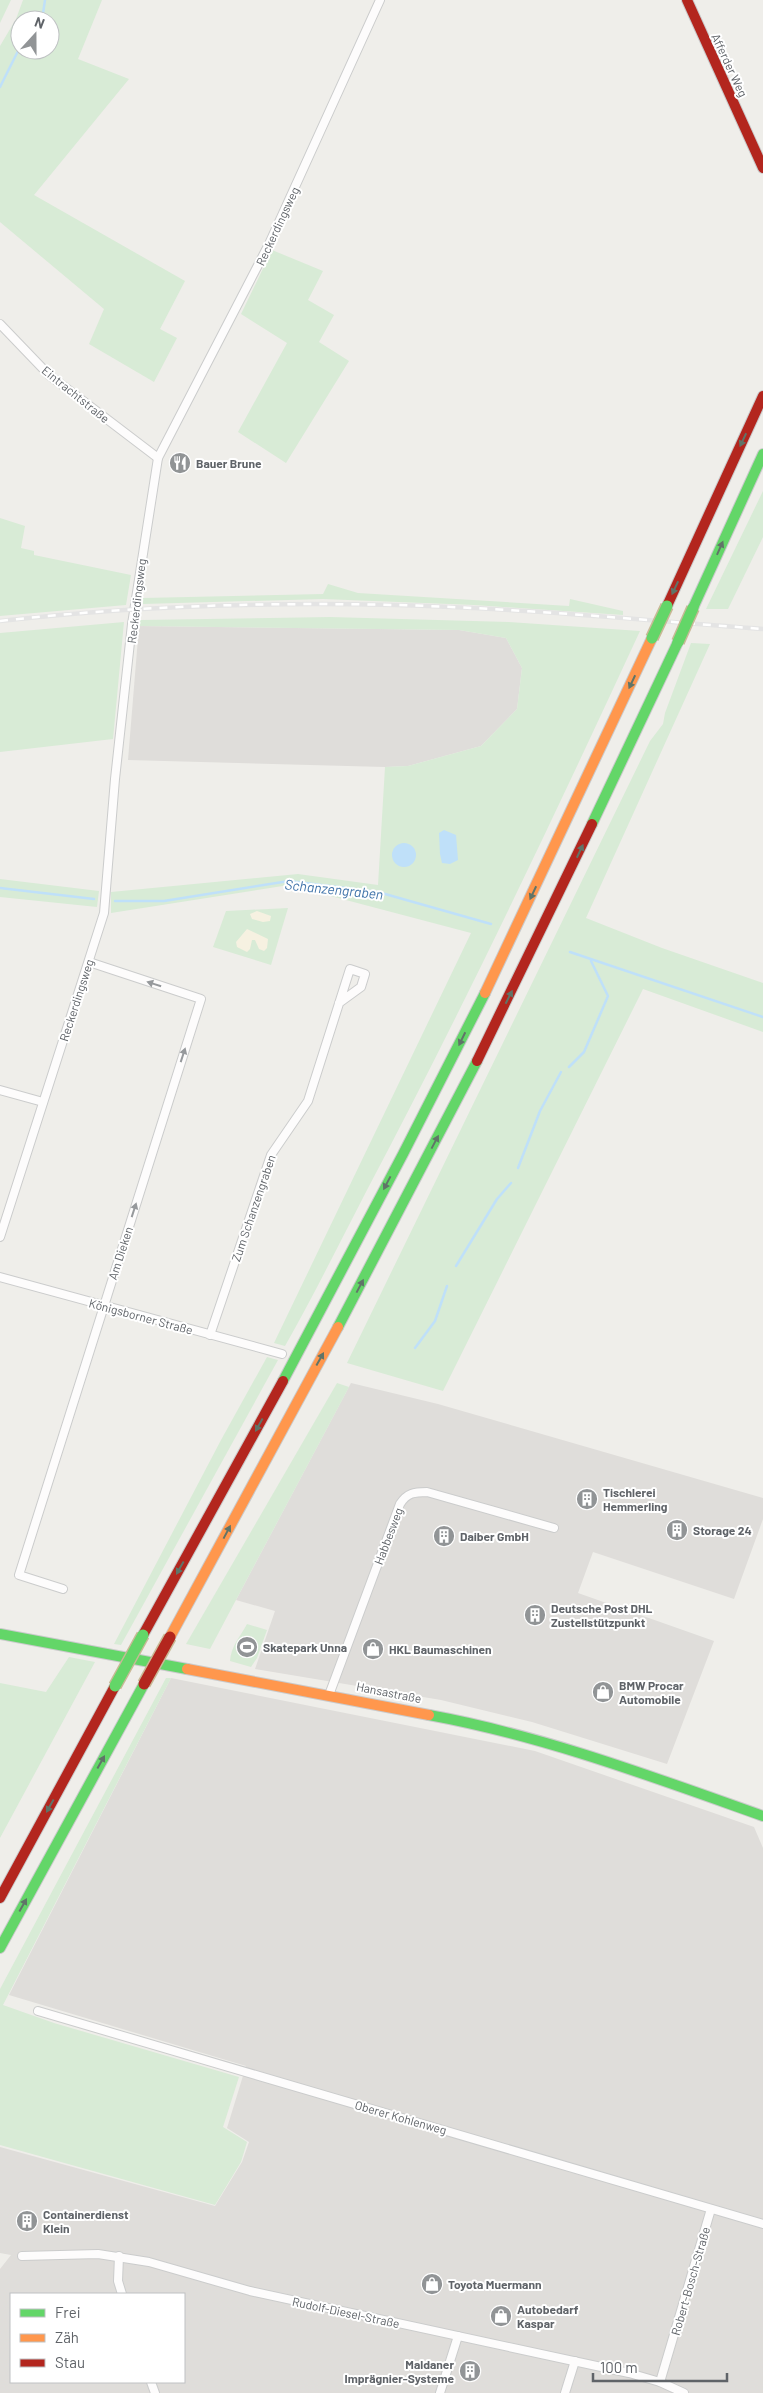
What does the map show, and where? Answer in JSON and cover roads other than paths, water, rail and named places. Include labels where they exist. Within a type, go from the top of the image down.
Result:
[{"type":"main road","name":"Afferder Weg","points":[[687,0],[763,168]]},
{"type":"main road","points":[[0,1898],[314,1323],[440,1083],[512,938],[763,396]]},
{"type":"main road","points":[[0,1948],[337,1329],[460,1094],[537,943],[678,642],[763,454]]},
{"type":"main road","name":"Hansastraße","points":[[0,1634],[329,1695],[513,1732],[578,1751],[763,1816]]},
{"type":"street","name":"Reckerdingsweg","points":[[0,1237],[105,908],[115,779],[133,615],[158,458],[269,244],[380,0]]},
{"type":"street","name":"Eintrachtstraße","points":[[0,324],[49,375],[158,458]]},
{"type":"street","name":"Am Dieken","points":[[63,1588],[19,1575],[201,999],[89,962]]},
{"type":"street","name":"Zum Schanzengraben","points":[[210,1335],[271,1155],[308,1101],[340,1003]]},
{"type":"street","points":[[0,1090],[43,1102]]},
{"type":"street","name":"Königsborner Straße","points":[[0,1277],[282,1354]]},
{"type":"street","name":"Habbesweg","points":[[329,1695],[400,1504],[406,1496],[415,1492],[427,1492],[554,1528]]},
{"type":"street","name":"Oberer Kohlenweg","points":[[38,2011],[763,2224]]},
{"type":"street","name":"Robert-Bosch-Straße","points":[[660,2382],[711,2208]]},
{"type":"street","name":"Rudolf-Diesel-Straße","points":[[22,2256],[98,2254],[149,2262],[250,2291],[574,2360],[660,2382],[684,2393]]},
{"type":"street","points":[[119,2256],[118,2281],[122,2293]]},
{"type":"street","points":[[440,2393],[458,2336]]},
{"type":"street","points":[[565,2393],[574,2360]]},
{"type":"water","points":[[444,830],[456,835],[458,860],[450,864],[442,863],[440,854],[439,833]]},
{"type":"water","points":[[399,843],[409,843],[416,850],[416,860],[409,867],[399,867],[392,860],[392,850]]},
{"type":"waterway","points":[[44,10],[45,0]]},
{"type":"waterway","points":[[0,87],[14,60]]},
{"type":"waterway","name":"Schanzengraben","points":[[115,901],[164,901],[289,881],[378,892],[491,924]]},
{"type":"waterway","name":"Schanzengraben","points":[[0,888],[94,899]]},
{"type":"waterway","name":"Schanzengraben","points":[[570,952],[763,1017]]},
{"type":"waterway","points":[[569,1067],[584,1052],[608,996],[591,961]]},
{"type":"waterway","points":[[518,1168],[540,1111],[561,1072]]},
{"type":"waterway","points":[[456,1266],[497,1199],[511,1183]]},
{"type":"waterway","points":[[415,1348],[435,1321],[447,1286]]},
{"type":"railway","points":[[0,621],[98,612],[197,606],[346,604],[487,609],[763,629]]},
{"type":"place","name":"Bauer Brune","points":[[180,463]]},
{"type":"place","name":"Tischlerei Hemmerling","points":[[587,1499]]},
{"type":"place","name":"Storage 24","points":[[677,1530]]},
{"type":"place","name":"Daiber GmbH","points":[[444,1536]]},
{"type":"place","name":"Deutsche Post DHL Zustellstützpunkt","points":[[535,1615]]},
{"type":"place","name":"Skatepark Unna","points":[[247,1647]]},
{"type":"place","name":"HKL Baumaschinen","points":[[373,1649]]},
{"type":"place","name":"BMW Procar Automobile","points":[[603,1692]]},
{"type":"place","name":"Containerdienst Klein","points":[[27,2221]]},
{"type":"place","name":"Toyota Muermann","points":[[432,2284]]},
{"type":"place","name":"Autobedarf Kaspar","points":[[501,2316]]},
{"type":"place","name":"Maldaner Imprägnier-Systeme","points":[[470,2371]]}]
